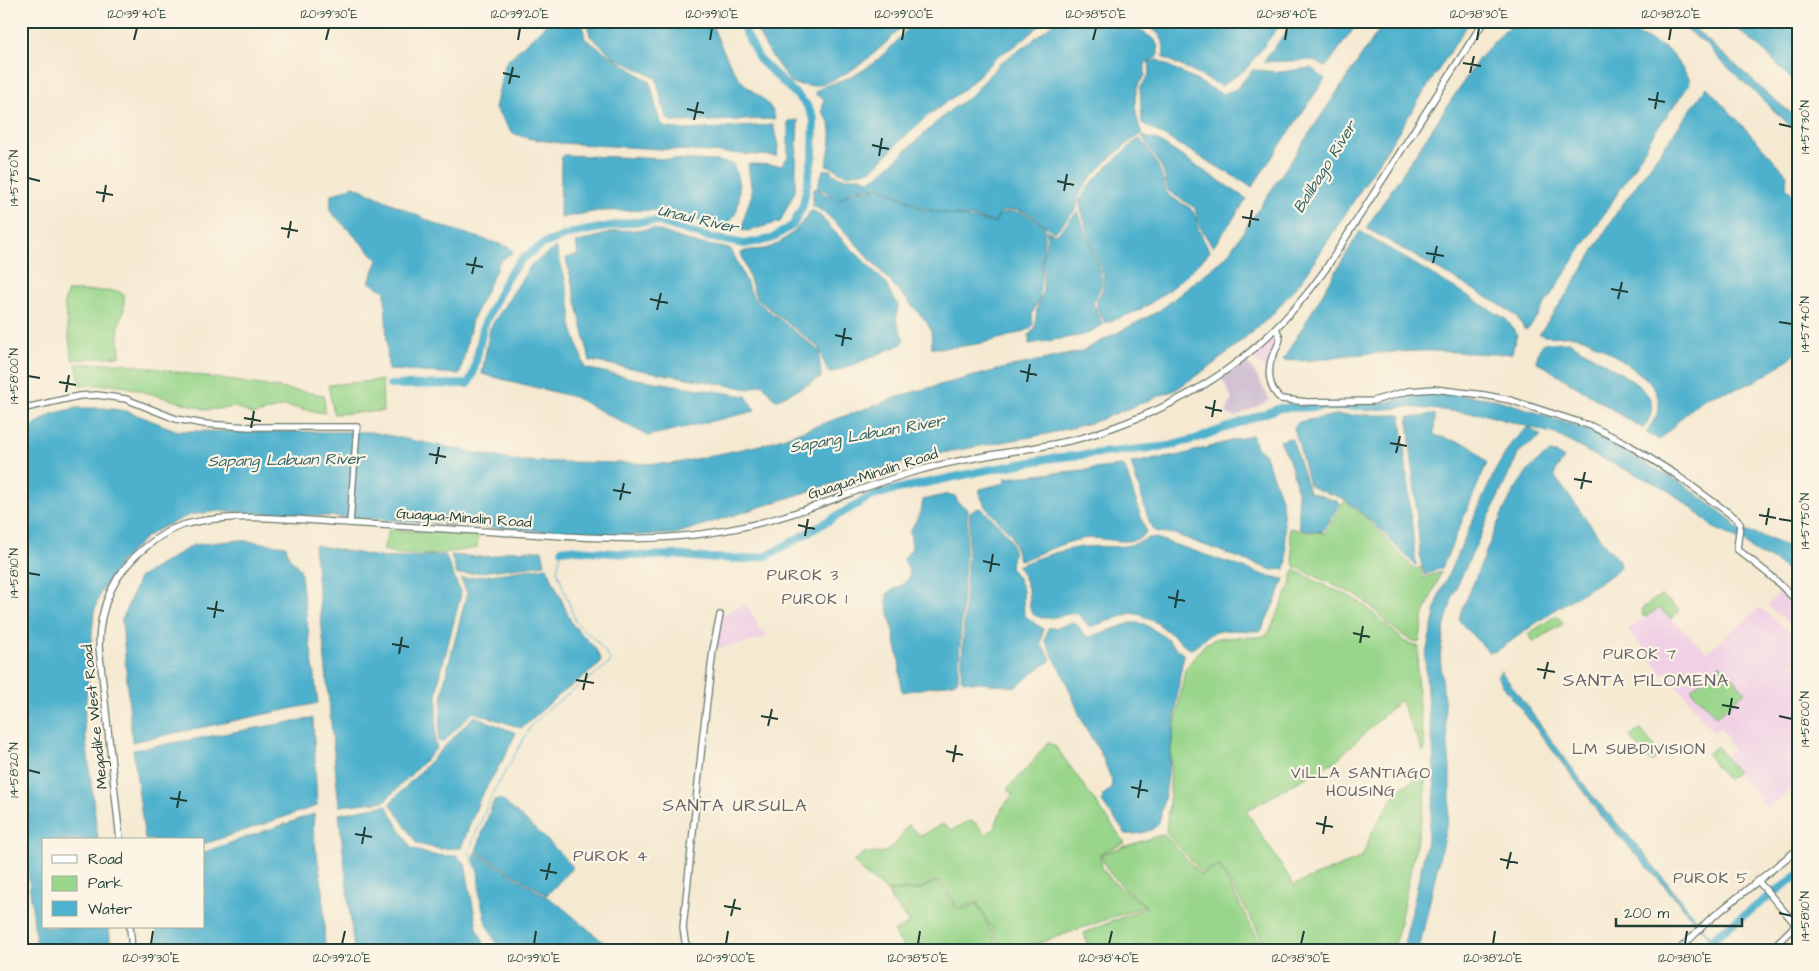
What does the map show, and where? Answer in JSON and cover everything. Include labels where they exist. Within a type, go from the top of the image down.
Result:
[{"type":"main road","name":"Guagua-Minalin Road","points":[[350,521],[561,537],[632,539],[715,531],[769,521],[921,469],[1093,435],[1148,414],[1187,396],[1227,371],[1276,328],[1309,291],[1484,21]]},
{"type":"main road","points":[[1276,328],[1280,338],[1272,360],[1270,376],[1273,390],[1281,399],[1307,402],[1373,401],[1408,391],[1434,389],[1484,395],[1519,403],[1591,426],[1624,442],[1675,474],[1735,517],[1739,521],[1736,546],[1740,552],[1771,576],[1798,602]]},
{"type":"main road","points":[[21,409],[79,396],[97,395],[126,399],[159,413],[190,422],[250,427],[357,427],[350,521]]},
{"type":"main road","name":"Megadike West Road","points":[[120,838],[99,647],[99,629],[103,610],[109,592],[117,577],[127,564],[152,542],[178,527],[194,522],[210,519],[248,518],[350,521]]},
{"type":"main road","points":[[689,950],[685,942],[683,928],[713,650],[720,615]]},
{"type":"main road","points":[[1679,950],[1701,927],[1798,848]]},
{"type":"main road","points":[[1758,881],[1797,925],[1770,950]]},
{"type":"main road","points":[[130,928],[132,950]]},
{"type":"shaded area","points":[[1273,336],[1277,338],[1277,341],[1269,359],[1267,370],[1250,356]]},
{"type":"shaded area","points":[[1246,361],[1254,371],[1270,400],[1235,417],[1226,413],[1232,398],[1222,379]]},
{"type":"shaded area","points":[[1782,589],[1798,605],[1798,614],[1796,616],[1798,618],[1798,628],[1796,630],[1768,605]]},
{"type":"shaded area","points":[[746,604],[767,637],[742,644],[712,649],[718,616]]},
{"type":"shaded area","points":[[1659,608],[1707,652],[1760,608],[1798,638],[1798,645],[1784,659],[1798,646],[1798,660],[1792,665],[1786,660],[1792,667],[1798,663],[1798,784],[1767,809],[1724,756],[1733,749],[1720,727],[1713,732],[1671,678],[1671,672],[1663,674],[1628,630]]},
{"type":"green space","points":[[68,291],[118,291],[124,295],[124,310],[118,327],[120,356],[72,360],[64,303]]},
{"type":"green space","points":[[120,363],[324,395],[325,413],[285,406],[253,415],[236,407],[208,410],[120,385],[80,385],[76,364]]},
{"type":"green space","points":[[382,380],[383,411],[334,414],[328,385]]},
{"type":"green space","points":[[1346,502],[1366,518],[1412,567],[1416,569],[1421,567],[1423,578],[1441,572],[1424,614],[1419,643],[1410,640],[1395,630],[1359,597],[1294,566],[1289,528],[1325,533],[1342,504]]},
{"type":"green space","points":[[389,530],[478,534],[477,548],[418,555],[394,553],[383,550]]},
{"type":"green space","points":[[1295,570],[1364,605],[1405,642],[1419,647],[1417,685],[1425,749],[1423,752],[1400,700],[1335,761],[1246,811],[1294,885],[1362,857],[1372,832],[1398,790],[1425,773],[1425,802],[1394,950],[1267,950],[1252,920],[1219,864],[1202,873],[1166,832],[1170,792],[1171,748],[1185,669],[1205,644],[1218,638],[1260,637],[1268,634],[1292,582],[1292,575]]},
{"type":"green space","points":[[1661,595],[1679,610],[1671,619],[1659,608],[1646,617],[1642,615],[1641,609]]},
{"type":"green space","points":[[1557,615],[1563,624],[1534,642],[1528,634]]},
{"type":"green space","points":[[1720,664],[1745,692],[1716,717],[1691,689]]},
{"type":"green space","points":[[1640,729],[1661,754],[1651,762],[1630,737]]},
{"type":"green space","points":[[1048,742],[1056,747],[1125,843],[1100,853],[1102,868],[1113,882],[1145,906],[1019,950],[1003,950],[977,902],[958,909],[941,881],[932,882],[919,889],[887,891],[863,873],[854,861],[864,853],[880,853],[891,848],[908,825],[921,836],[942,824],[952,830],[969,821],[976,823],[986,835],[995,826],[1002,808],[1013,794],[1007,789],[1030,765]]},
{"type":"green space","points":[[1717,746],[1737,772],[1727,780],[1707,754]]},
{"type":"green space","points":[[1164,834],[1201,875],[1219,866],[1264,950],[1089,950],[1084,933],[1147,907],[1114,878],[1104,863],[1101,854]]},
{"type":"green space","points":[[934,883],[940,883],[957,911],[977,904],[1000,950],[906,950],[893,932],[910,923],[891,900],[888,891],[918,890]]},
{"type":"water","points":[[550,21],[582,21],[585,39],[649,81],[658,116],[664,127],[685,130],[773,125],[778,145],[777,156],[560,143],[527,138],[512,133],[495,108],[504,67],[508,60]]},
{"type":"water","points":[[587,21],[710,21],[735,72],[743,83],[765,101],[773,112],[775,119],[675,122],[666,118],[656,78],[614,57],[590,36]]},
{"type":"water","points":[[753,21],[907,21],[878,50],[855,68],[830,81],[811,86],[791,83],[765,45]]},
{"type":"water","points":[[914,21],[1045,21],[1015,46],[999,55],[967,87],[925,118],[873,169],[848,175],[826,165],[831,130],[827,118],[822,112],[824,98],[816,95],[816,91],[829,84],[853,76],[871,65],[893,45]]},
{"type":"water","points":[[1056,21],[1126,21],[1155,40],[1158,47],[1158,57],[1146,64],[1145,76],[1137,88],[1135,103],[1137,119],[1142,133],[1116,153],[1089,180],[1078,199],[1077,208],[1057,230],[1054,232],[1030,214],[1018,211],[1001,212],[994,222],[969,216],[959,216],[995,223],[999,215],[1012,212],[1029,216],[1045,227],[1039,299],[1032,314],[1033,324],[1030,329],[982,343],[932,348],[931,330],[926,321],[850,237],[824,212],[813,206],[813,190],[815,188],[836,200],[825,191],[817,188],[823,170],[831,170],[832,174],[846,178],[860,177],[868,180],[879,175],[949,111],[971,96],[1000,63],[1030,43]],"holes":[[[878,185],[921,207],[946,214],[922,209],[880,187],[869,191],[857,189],[838,201],[855,188],[873,189]]]},
{"type":"water","points":[[1140,21],[1283,21],[1246,69],[1221,86],[1163,57],[1162,39],[1155,31]]},
{"type":"water","points":[[1295,21],[1359,21],[1326,67],[1311,60],[1263,62]]},
{"type":"water","points":[[1385,21],[1470,21],[1305,276],[1271,316],[1215,363],[1175,390],[1094,422],[1047,434],[931,455],[854,477],[675,534],[609,536],[364,518],[218,511],[190,515],[146,537],[120,562],[100,593],[94,612],[84,724],[98,838],[42,838],[42,928],[109,928],[111,950],[37,950],[21,812],[21,434],[51,414],[76,408],[105,408],[127,411],[178,431],[371,432],[517,461],[672,464],[765,444],[913,392],[1013,366],[1080,352],[1159,311],[1226,257]]},
{"type":"water","points":[[1518,21],[1612,21],[1665,48],[1673,55],[1689,78],[1690,84],[1654,133],[1627,179],[1530,327],[1525,330],[1517,317],[1502,306],[1366,228],[1480,57],[1506,29]]},
{"type":"water","points":[[1675,21],[1686,21],[1769,95],[1798,118],[1798,133],[1717,57],[1707,45]]},
{"type":"water","points":[[1728,21],[1798,21],[1798,86],[1767,54]]},
{"type":"water","points":[[1158,60],[1222,94],[1236,89],[1253,70],[1280,72],[1311,68],[1325,79],[1252,187],[1142,123],[1140,88],[1150,73],[1149,62]]},
{"type":"water","points":[[1707,87],[1787,174],[1786,187],[1798,200],[1798,351],[1760,378],[1701,401],[1660,440],[1646,433],[1659,409],[1656,392],[1649,381],[1616,356],[1587,339],[1575,336],[1543,336],[1539,334],[1571,288],[1617,212]]},
{"type":"water","points":[[798,120],[795,191],[780,222],[747,231],[742,229],[752,194],[748,164],[781,165],[788,157],[788,121]]},
{"type":"water","points":[[1142,136],[1157,140],[1247,199],[1213,247],[1199,226],[1195,208],[1168,191],[1162,168]]},
{"type":"water","points":[[1140,139],[1159,168],[1169,196],[1190,208],[1194,213],[1198,229],[1210,252],[1160,297],[1137,311],[1105,323],[1097,308],[1097,300],[1102,291],[1104,277],[1091,244],[1079,202],[1090,184],[1134,142]]},
{"type":"water","points":[[564,155],[717,161],[733,164],[739,188],[738,206],[734,216],[724,228],[663,210],[598,211],[560,218],[561,158]]},
{"type":"water","points":[[354,186],[438,225],[509,247],[513,252],[500,261],[472,320],[460,374],[388,370],[385,291],[369,282],[378,260],[330,211],[331,195]]},
{"type":"water","points":[[813,211],[819,214],[886,283],[898,305],[896,320],[904,339],[902,344],[829,373],[819,348],[756,298],[741,253],[749,250],[764,249],[777,244],[790,235]]},
{"type":"water","points":[[1078,211],[1102,278],[1100,289],[1093,303],[1103,325],[1084,335],[1029,344],[1029,335],[1035,328],[1037,309],[1043,290],[1043,258],[1047,236],[1046,230],[1054,234],[1058,233]]},
{"type":"water","points":[[654,229],[695,243],[731,249],[754,299],[819,351],[821,378],[776,400],[762,384],[749,389],[590,361],[566,258],[578,255],[576,243],[616,231]]},
{"type":"water","points":[[1360,231],[1506,319],[1517,334],[1512,353],[1420,351],[1348,355],[1307,361],[1283,360]]},
{"type":"water","points":[[556,247],[565,279],[571,311],[571,325],[585,368],[636,379],[746,396],[755,411],[648,436],[574,397],[482,374],[490,328],[531,265]]},
{"type":"water","points":[[1569,342],[1624,375],[1644,390],[1651,401],[1652,409],[1643,429],[1536,361],[1540,347],[1544,343]]},
{"type":"water","points":[[1444,393],[1494,399],[1586,430],[1685,485],[1732,521],[1734,527],[1798,551],[1798,586],[1791,579],[1790,572],[1775,561],[1757,554],[1744,542],[1712,527],[1694,510],[1665,488],[1588,452],[1555,434],[1482,414],[1407,407],[1365,411],[1356,406],[1373,405],[1421,394]]},
{"type":"water","points":[[1429,414],[1435,415],[1434,435],[1470,445],[1487,463],[1442,568],[1425,575],[1421,563],[1408,417],[1422,417]]},
{"type":"water","points":[[1335,415],[1401,416],[1416,566],[1355,507],[1341,498],[1309,485],[1294,427],[1299,422]]},
{"type":"water","points":[[1528,427],[1541,436],[1519,452],[1453,595],[1445,625],[1440,656],[1450,767],[1450,805],[1419,950],[1403,950],[1425,851],[1435,793],[1433,745],[1425,658],[1439,595],[1495,471],[1512,442]]},
{"type":"water","points":[[1252,435],[1257,449],[1264,453],[1282,501],[1287,561],[1285,569],[1272,570],[1174,534],[1157,532],[1151,527],[1131,463],[1177,456]]},
{"type":"water","points":[[1292,439],[1309,492],[1337,501],[1340,504],[1322,532],[1301,529],[1299,527],[1295,479],[1280,441]]},
{"type":"water","points":[[1550,453],[1556,453],[1563,457],[1564,459],[1556,470],[1555,477],[1606,546],[1619,560],[1620,566],[1616,572],[1556,609],[1497,651],[1489,652],[1459,620],[1460,615],[1491,539],[1516,488],[1537,462]]},
{"type":"water","points":[[1122,466],[1125,468],[1146,532],[1136,540],[1084,539],[1019,560],[1011,534],[986,508],[979,493],[980,489],[1005,483],[1005,478]]},
{"type":"water","points":[[948,494],[955,496],[958,502],[968,510],[958,678],[953,683],[903,692],[901,688],[899,659],[887,604],[887,594],[908,580],[909,571],[904,559],[912,548],[910,531],[921,512],[923,500]]},
{"type":"water","points":[[979,508],[998,524],[1011,541],[1013,555],[1010,567],[1018,578],[1023,590],[1024,615],[1043,629],[1041,644],[1051,658],[1050,661],[1016,687],[964,681],[961,679],[970,512]]},
{"type":"water","points":[[1148,538],[1156,538],[1264,575],[1284,579],[1262,629],[1258,631],[1218,631],[1210,634],[1190,649],[1157,623],[1141,615],[1131,613],[1090,627],[1078,614],[1044,618],[1034,615],[1030,610],[1026,584],[1017,566],[1068,550],[1084,547],[1132,545]]},
{"type":"water","points":[[239,540],[286,546],[289,557],[300,569],[318,703],[132,742],[122,620],[139,578],[193,545]]},
{"type":"water","points":[[314,545],[384,558],[445,555],[461,594],[438,683],[435,742],[437,748],[385,801],[339,806]]},
{"type":"water","points":[[542,550],[545,564],[457,575],[451,555],[480,557],[495,556],[507,551]]},
{"type":"water","points":[[547,567],[572,624],[595,648],[601,659],[599,665],[554,699],[522,728],[473,712],[443,742],[438,741],[444,683],[467,593],[461,579]]},
{"type":"water","points":[[1073,622],[1089,637],[1131,623],[1144,624],[1162,635],[1184,655],[1166,790],[1159,823],[1149,831],[1126,834],[1102,802],[1103,795],[1111,789],[1112,781],[1102,756],[1083,723],[1065,679],[1045,640],[1048,628],[1056,628]]},
{"type":"water","points":[[1501,671],[1594,798],[1641,850],[1711,938],[1598,813],[1589,798],[1504,687],[1497,676]]},
{"type":"water","points":[[474,716],[516,733],[505,756],[480,798],[461,848],[440,849],[417,844],[390,803]]},
{"type":"water","points":[[313,718],[317,806],[205,844],[205,838],[145,838],[133,750]]},
{"type":"water","points":[[494,800],[502,800],[543,836],[573,867],[547,895],[476,851]]},
{"type":"water","points":[[386,805],[411,848],[430,855],[457,856],[465,864],[477,928],[487,950],[354,950],[339,814]]},
{"type":"water","points":[[314,814],[313,831],[323,891],[325,950],[159,950],[156,928],[205,928],[205,852]]},
{"type":"water","points":[[475,852],[558,904],[613,950],[501,950],[486,923],[479,872],[474,859]]},
{"type":"waterway","name":"Unaul River","points":[[390,385],[468,384],[473,374],[484,325],[507,277],[521,260],[543,244],[569,234],[632,222],[656,221],[707,237],[744,244],[771,239],[793,225],[803,205],[813,154],[814,119],[806,104],[759,59],[740,21]]},
{"type":"waterway","points":[[562,550],[703,558],[748,559],[767,556],[870,497],[893,490],[1053,458],[1169,446],[1195,439],[1280,408],[1369,406]]},
{"type":"waterway","points":[[499,950],[486,923],[479,896],[478,873],[469,853],[471,846],[491,797],[531,726],[548,709],[610,663],[610,659],[597,641],[576,623],[557,570],[562,550]]},
{"type":"waterway","points":[[1701,950],[1712,939],[1798,875]]},
{"type":"district","name":"PUROK 3","points":[[803,575]]},
{"type":"district","name":"PUROK 1","points":[[815,599]]},
{"type":"district","name":"PUROK 7","points":[[1640,654]]},
{"type":"district","name":"SANTA FILOMENA","points":[[1646,680]]},
{"type":"district","name":"LM SUBDIVISION","points":[[1639,749]]},
{"type":"district","name":"VILLA SANTIAGO HOUSING","points":[[1361,782]]},
{"type":"district","name":"SANTA URSULA","points":[[735,805]]},
{"type":"district","name":"PUROK 4","points":[[611,856]]},
{"type":"district","name":"PUROK 5","points":[[1711,878]]},
{"type":"water label","name":"Balibago River","points":[[1325,167]]},
{"type":"water label","name":"Sapang Labuan River","points":[[867,434]]},
{"type":"water label","name":"Sapang Labuan River","points":[[286,460]]}]
